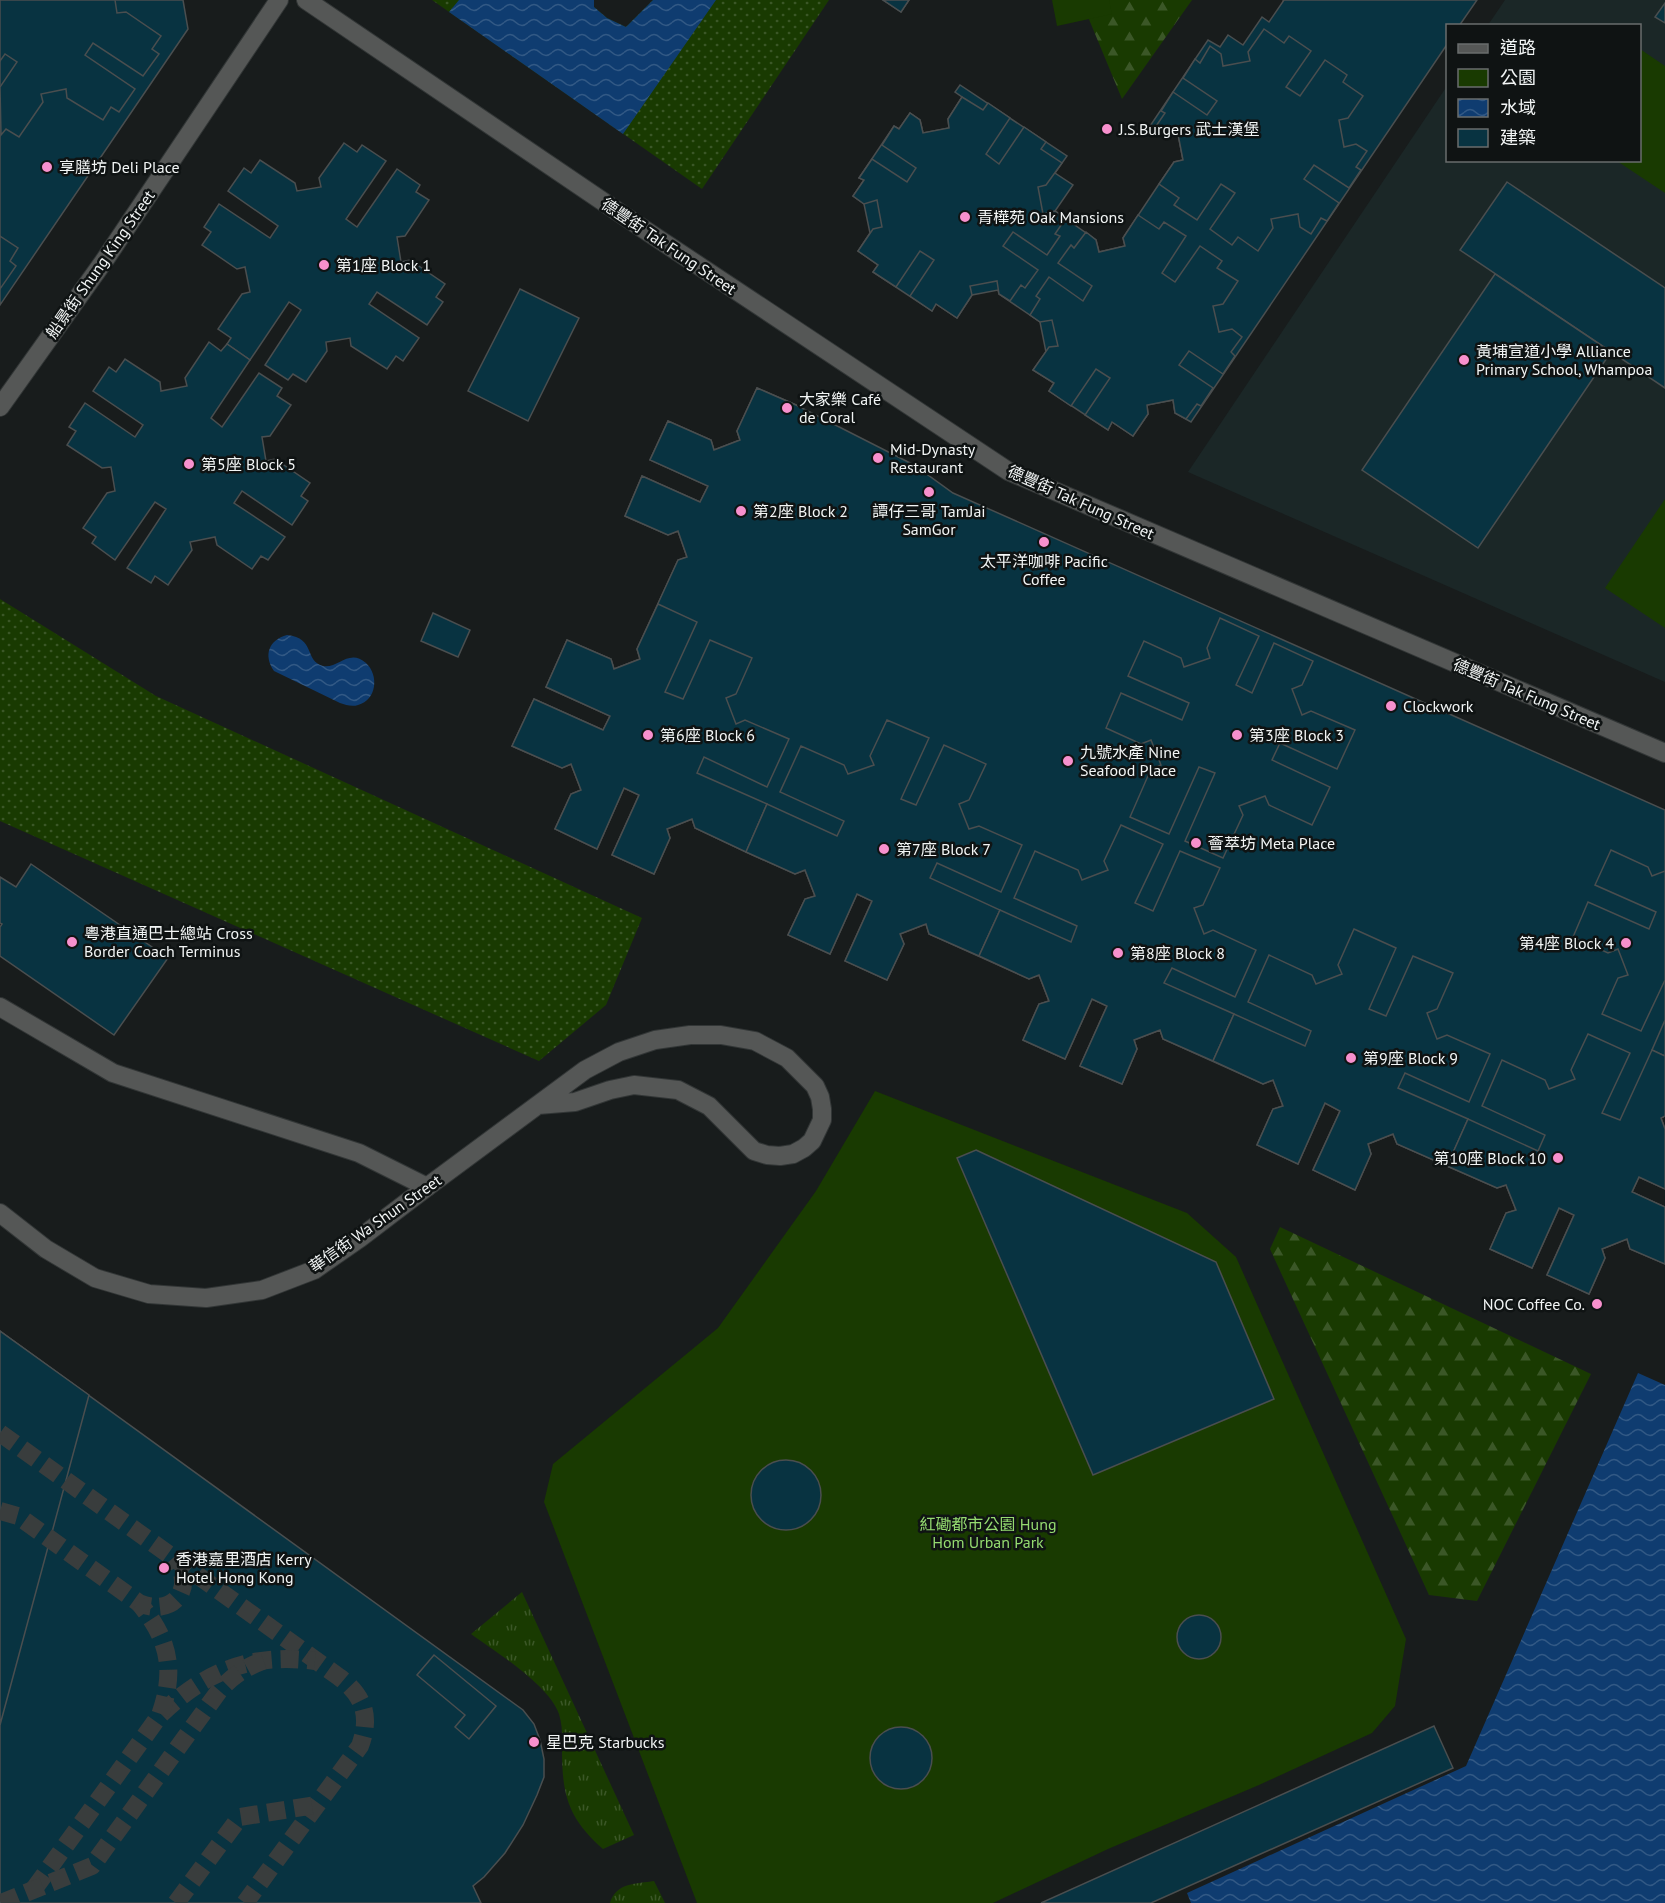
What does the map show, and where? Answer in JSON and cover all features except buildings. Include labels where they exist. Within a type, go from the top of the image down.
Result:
[{"type":"street","name":"船景街 Shung King Street","points":[[0,407],[104,261],[279,0]]},
{"type":"street","name":"德豐街 Tak Fung Street","points":[[306,0],[651,235],[1008,471],[1665,753]]},
{"type":"street","points":[[0,1007],[113,1073],[359,1153],[427,1187]]},
{"type":"street","name":"華信街 Wa Shun Street","points":[[0,1213],[46,1249],[95,1278],[149,1294],[206,1298],[262,1290],[314,1270],[585,1070],[619,1052],[655,1040],[690,1035],[721,1035],[755,1041],[787,1058],[815,1086],[820,1097],[822,1120],[812,1141],[804,1148],[793,1154],[780,1156],[767,1155],[754,1150],[709,1106],[678,1090],[634,1085],[610,1090],[575,1102],[538,1105]]},
{"type":"shaded area","name":"黃埔宣道小學 Alliance Primary School, Whampoa","points":[[1505,0],[1665,0],[1665,682],[1188,472],[1446,87],[1446,162],[1641,162],[1641,24],[1489,24]]},
{"type":"green space","points":[[432,0],[594,0],[594,7],[607,18],[626,27],[653,0],[829,0],[702,189]]},
{"type":"green space","points":[[1052,0],[1109,0],[1112,14],[1057,26]]},
{"type":"green space","points":[[1081,0],[1192,0],[1122,99]]},
{"type":"green space","points":[[1641,50],[1665,66],[1665,193],[1618,162],[1641,162]]},
{"type":"green space","points":[[1665,499],[1665,628],[1605,588]]},
{"type":"green space","points":[[0,599],[156,696],[642,918],[606,1005],[539,1061],[0,821]]},
{"type":"green space","name":"紅磡都市公園 Hung Hom Urban Park","points":[[875,1091],[1187,1213],[1236,1257],[1406,1639],[1395,1706],[1372,1733],[1259,1785],[1108,1849],[993,1903],[697,1903],[544,1502],[553,1464],[718,1328],[816,1191]]},
{"type":"green space","points":[[1280,1227],[1591,1374],[1477,1601],[1429,1595],[1270,1249]]},
{"type":"green space","points":[[522,1592],[634,1835],[603,1849],[582,1827],[570,1806],[562,1767],[561,1724],[553,1703],[545,1692],[521,1670],[471,1634]]},
{"type":"green space","points":[[654,1881],[665,1903],[610,1903],[617,1891],[628,1885]]},
{"type":"water","points":[[459,0],[594,0],[594,7],[607,18],[626,27],[653,0],[716,0],[623,134],[449,12]]},
{"type":"water","points":[[287,635],[302,640],[313,659],[323,666],[334,665],[349,658],[360,659],[366,663],[374,680],[374,687],[369,698],[358,705],[340,703],[274,671],[269,659],[270,649],[276,640]]},
{"type":"water","points":[[1638,1373],[1665,1385],[1665,1903],[1191,1903],[1187,1893],[1466,1766]]},
{"type":"tunnel","points":[[0,1433],[339,1677],[360,1699],[365,1716],[360,1746],[245,1903]]},
{"type":"tunnel","points":[[0,1511],[18,1516],[139,1603],[151,1607],[171,1603],[182,1589],[183,1579],[173,1558]]},
{"type":"tunnel","points":[[34,1889],[160,1715],[168,1684],[167,1656],[157,1629],[139,1603]]},
{"type":"tunnel","points":[[1,1903],[92,1866],[219,1691],[240,1672],[265,1660]]},
{"type":"tunnel","points":[[161,1714],[196,1686],[232,1668],[271,1660],[315,1661]]},
{"type":"tunnel","points":[[176,1903],[240,1817],[316,1805]]},
{"type":"place","name":"J.S.Burgers 武士漢堡","points":[[1107,129]]},
{"type":"place","name":"享膳坊 Deli Place","points":[[47,167]]},
{"type":"place","name":"青樺苑 Oak Mansions","points":[[965,217]]},
{"type":"place","name":"第1座 Block 1","points":[[324,265]]},
{"type":"place","name":"黃埔宣道小學 Alliance Primary School, Whampoa","points":[[1464,360]]},
{"type":"place","name":"大家樂 Café de Coral","points":[[787,408]]},
{"type":"place","name":"Mid-Dynasty Restaurant","points":[[878,458]]},
{"type":"place","name":"第5座 Block 5","points":[[189,464]]},
{"type":"place","name":"譚仔三哥 TamJai SamGor","points":[[929,492]]},
{"type":"place","name":"第2座 Block 2","points":[[741,511]]},
{"type":"place","name":"太平洋咖啡 Pacific Coffee","points":[[1044,542]]},
{"type":"place","name":"Clockwork","points":[[1391,706]]},
{"type":"place","name":"第6座 Block 6","points":[[648,735]]},
{"type":"place","name":"第3座 Block 3","points":[[1237,735]]},
{"type":"place","name":"九號水產 Nine Seafood Place","points":[[1068,761]]},
{"type":"place","name":"薈萃坊 Meta Place","points":[[1196,843]]},
{"type":"place","name":"第7座 Block 7","points":[[884,849]]},
{"type":"place","name":"粵港直通巴士總站 Cross Border Coach Terminus","points":[[72,942]]},
{"type":"place","name":"第4座 Block 4","points":[[1626,943]]},
{"type":"place","name":"第8座 Block 8","points":[[1118,953]]},
{"type":"place","name":"第9座 Block 9","points":[[1351,1058]]},
{"type":"place","name":"第10座 Block 10","points":[[1558,1158]]},
{"type":"place","name":"NOC Coffee Co.","points":[[1597,1304]]},
{"type":"place","name":"香港嘉里酒店 Kerry Hotel Hong Kong","points":[[164,1568]]},
{"type":"place","name":"星巴克 Starbucks","points":[[534,1742]]}]
